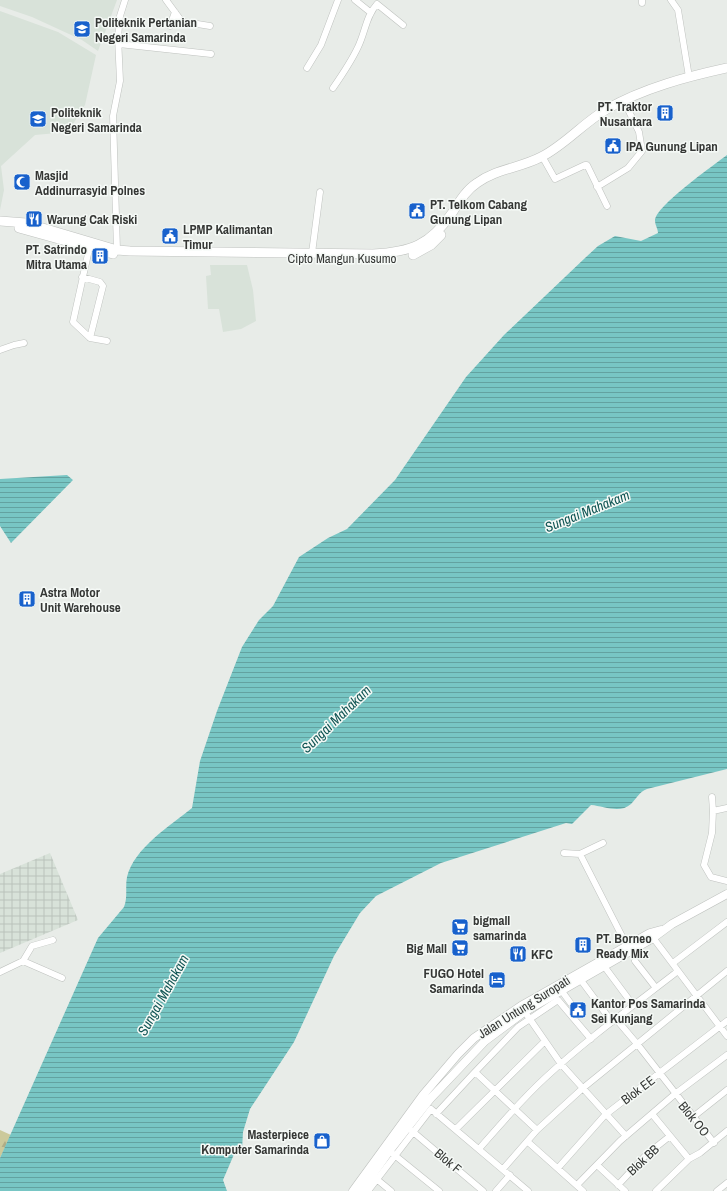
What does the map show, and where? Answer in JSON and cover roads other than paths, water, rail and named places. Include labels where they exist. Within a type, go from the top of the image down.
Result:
[{"type":"highway","name":"Cipto Mangun Kusumo","points":[[0,227],[24,229],[133,257],[312,253],[373,254],[402,252],[413,248],[435,233],[471,187],[493,173],[507,170],[542,156],[603,112],[652,88],[727,68]]},
{"type":"highway","name":"Cipto Mangun Kusumo","points":[[0,221],[26,223],[90,245],[117,250],[375,260],[404,258],[431,245],[440,237],[475,191],[503,175],[507,170]]},
{"type":"main road","name":"Jalan Untung Suropati","points":[[353,1191],[423,1095],[458,1054],[474,1038],[525,1012],[604,966],[651,936],[727,894]]},
{"type":"main road","name":"Jalan Untung Suropati","points":[[362,1191],[456,1069],[485,1041],[525,1012],[627,946],[651,936]]},
{"type":"street","points":[[117,250],[113,116],[120,81],[120,16],[125,0]]},
{"type":"street","points":[[166,0],[185,22],[210,26]]},
{"type":"street","points":[[307,68],[321,45],[338,0]]},
{"type":"street","points":[[355,0],[370,12]]},
{"type":"street","points":[[671,0],[678,10],[689,77]]},
{"type":"street","points":[[333,88],[358,47],[370,12],[377,4],[403,25]]},
{"type":"street","points":[[170,26],[175,12]]},
{"type":"street","points":[[119,44],[211,54]]},
{"type":"street","points":[[597,186],[628,168],[642,151],[639,132],[624,101]]},
{"type":"street","points":[[542,156],[555,179],[587,165],[607,206]]},
{"type":"street","points":[[312,253],[320,192]]},
{"type":"street","points":[[90,245],[72,322],[90,338],[107,341]]},
{"type":"street","points":[[82,277],[100,282],[103,286],[90,338]]},
{"type":"street","points":[[0,350],[24,343]]},
{"type":"street","points":[[712,797],[712,833],[704,865],[711,877],[727,881]]},
{"type":"street","points":[[713,811],[727,808]]},
{"type":"street","points":[[564,853],[580,854],[602,843]]},
{"type":"street","points":[[580,854],[627,946]]},
{"type":"street","points":[[673,963],[727,922]]},
{"type":"street","points":[[651,936],[727,1036]]},
{"type":"street","points":[[0,972],[23,961],[32,946],[53,940]]},
{"type":"street","points":[[23,961],[62,978]]},
{"type":"street","points":[[635,961],[656,988]]},
{"type":"street","points":[[604,966],[633,1005]]},
{"type":"street","points":[[479,1149],[514,1109],[561,1064],[591,1038],[678,970]]},
{"type":"street","points":[[503,1169],[537,1130],[583,1088],[638,1045],[727,971]]},
{"type":"street","name":"Blok OO","points":[[580,979],[614,1020],[638,1045],[714,1143]]},
{"type":"street","points":[[561,990],[572,1005]]},
{"type":"street","points":[[436,1114],[512,1033],[525,1012],[558,1000],[591,1038]]},
{"type":"street","points":[[525,1012],[561,1064],[605,1115],[626,1136]]},
{"type":"street","name":"Blok EE","points":[[558,1168],[605,1115],[727,1021]]},
{"type":"street","points":[[456,1129],[544,1041]]},
{"type":"street","points":[[577,1185],[626,1136],[675,1094],[727,1055]]},
{"type":"street","points":[[475,1072],[537,1130]]},
{"type":"street","points":[[693,1117],[727,1090]]},
{"type":"street","points":[[439,1191],[392,1152],[412,1132],[428,1107],[528,1191]]},
{"type":"street","points":[[652,1114],[689,1159]]},
{"type":"street","points":[[656,1191],[689,1159],[714,1143],[727,1131]]},
{"type":"street","name":"Blok F","points":[[412,1132],[483,1191]]},
{"type":"street","name":"Blok BB","points":[[618,1185],[646,1155],[670,1136]]},
{"type":"street","points":[[528,1142],[583,1191]]},
{"type":"street","points":[[596,1165],[625,1191]]},
{"type":"street","points":[[496,1191],[510,1175]]},
{"type":"street","points":[[368,1191],[374,1177],[391,1191]]},
{"type":"street","points":[[717,1191],[727,1183]]},
{"type":"water","name":"Sungai Mahakam","points":[[727,155],[727,769],[644,790],[631,804],[622,809],[612,809],[591,805],[572,824],[566,823],[441,863],[376,896],[360,913],[334,956],[294,1042],[250,1109],[243,1132],[242,1150],[235,1152],[223,1180],[227,1191],[0,1191],[0,1158],[98,938],[124,907],[126,900],[127,877],[131,866],[137,856],[154,838],[192,808],[200,761],[217,711],[242,647],[259,620],[273,606],[299,557],[328,538],[347,529],[395,480],[466,377],[504,335],[585,258],[598,246],[615,236],[641,241],[658,233],[655,221],[657,215],[664,206],[686,186]]},
{"type":"water","points":[[67,475],[73,480],[11,543],[0,526],[0,479]]},
{"type":"place","name":"Politeknik Pertanian Negeri Samarinda","points":[[82,29]]},
{"type":"place","name":"PT. Traktor Nusantara","points":[[665,113]]},
{"type":"place","name":"Politeknik Negeri Samarinda","points":[[38,119]]},
{"type":"place","name":"IPA Gunung Lipan","points":[[613,146]]},
{"type":"place","name":"Masjid Addinurrasyid Polnes","points":[[22,182]]},
{"type":"place","name":"PT. Telkom Cabang Gunung Lipan","points":[[417,211]]},
{"type":"place","name":"Warung Cak Riski","points":[[34,219]]},
{"type":"place","name":"LPMP Kalimantan Timur","points":[[170,236]]},
{"type":"place","name":"PT. Satrindo Mitra Utama","points":[[100,256]]},
{"type":"place","name":"Astra Motor Unit Warehouse","points":[[27,599]]},
{"type":"place","name":"bigmall samarinda","points":[[460,927]]},
{"type":"place","name":"PT. Borneo Ready Mix","points":[[583,945]]},
{"type":"place","name":"Big Mall","points":[[460,948]]},
{"type":"place","name":"KFC","points":[[518,954]]},
{"type":"place","name":"FUGO Hotel Samarinda","points":[[497,980]]},
{"type":"place","name":"Kantor Pos Samarinda Sei Kunjang","points":[[578,1010]]},
{"type":"place","name":"Masterpiece Komputer Samarinda","points":[[322,1141]]}]
